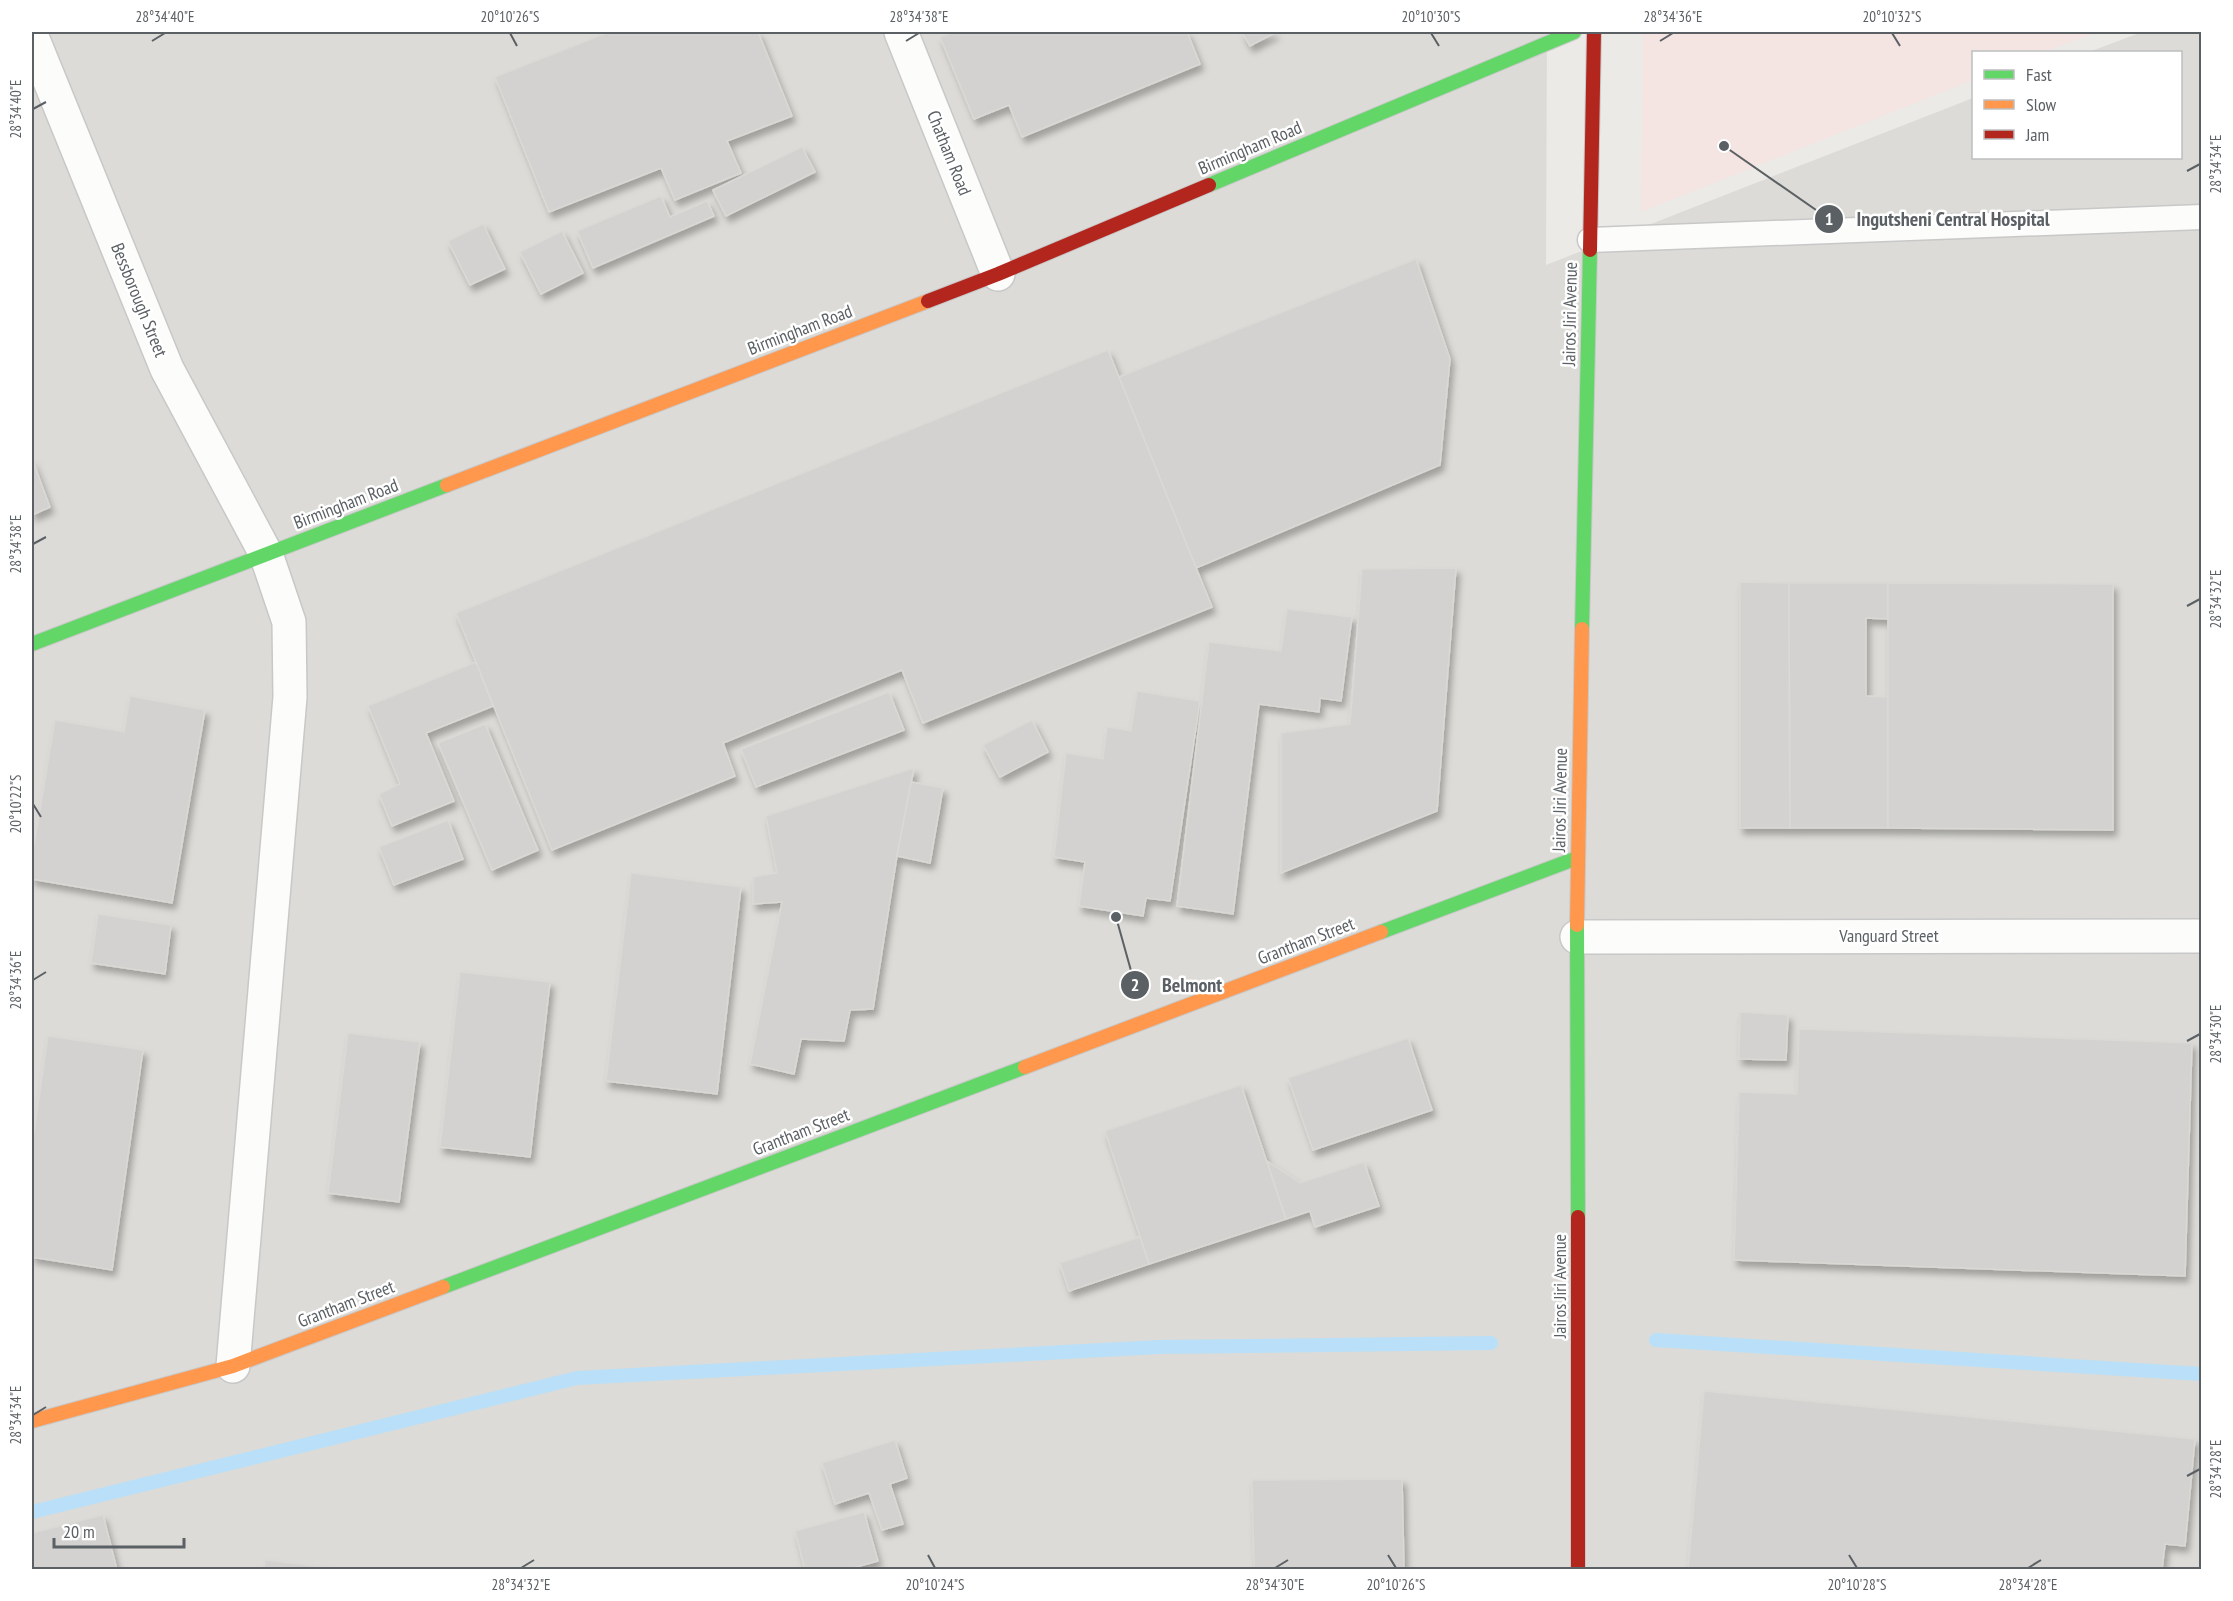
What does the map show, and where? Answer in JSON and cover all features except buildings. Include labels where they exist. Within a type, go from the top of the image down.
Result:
[{"type":"street","name":"Chatham Road","points":[[901,32],[998,274]]},
{"type":"street","name":"Birmingham Road","points":[[32,644],[998,274],[1574,32]]},
{"type":"street","name":"Jairos Jiri Avenue","points":[[1578,1569],[1577,858],[1594,32]]},
{"type":"street","name":"Bessborough Street","points":[[32,37],[167,369],[266,554],[289,622],[290,697],[233,1366]]},
{"type":"street","name":"Grantham Street","points":[[32,1421],[233,1366],[1577,858]]},
{"type":"street","name":"Vanguard Street","points":[[1577,937],[2202,936]]},
{"type":"lane","points":[[1590,240],[2202,217]]},
{"type":"shaded area","points":[[32,32],[1547,32],[1546,265],[1972,98],[1972,159],[2182,159],[2182,51],[2092,51],[2142,32],[2201,32],[2201,1569],[32,1570]]},
{"type":"shaded area","points":[[1643,32],[2097,32],[2047,51],[1972,51],[1972,80],[1641,212]]},
{"type":"waterway","points":[[1656,1340],[2202,1374]]},
{"type":"waterway","points":[[32,1512],[577,1378],[1159,1347],[1491,1343]]},
{"type":"traffic: fast","points":[[1209,185],[1574,32]]},
{"type":"traffic: fast","points":[[1582,629],[1590,250]]},
{"type":"traffic: fast","points":[[32,644],[447,485]]},
{"type":"traffic: fast","points":[[1381,932],[1577,858]]},
{"type":"traffic: fast","points":[[1577,925],[1578,1217]]},
{"type":"traffic: fast","points":[[443,1287],[1025,1067]]},
{"type":"traffic: slow","points":[[447,485],[928,301]]},
{"type":"traffic: slow","points":[[1577,925],[1582,629]]},
{"type":"traffic: slow","points":[[1025,1067],[1381,932]]},
{"type":"traffic: slow","points":[[32,1421],[233,1366],[443,1287]]},
{"type":"traffic: jam","points":[[1590,250],[1594,32]]},
{"type":"traffic: jam","points":[[928,301],[1209,185]]},
{"type":"traffic: jam","points":[[1578,1217],[1578,1570]]},
{"type":"place","name":"Ingutsheni Central Hospital","points":[[1724,146]]},
{"type":"place","name":"Belmont","points":[[1116,917]]}]
